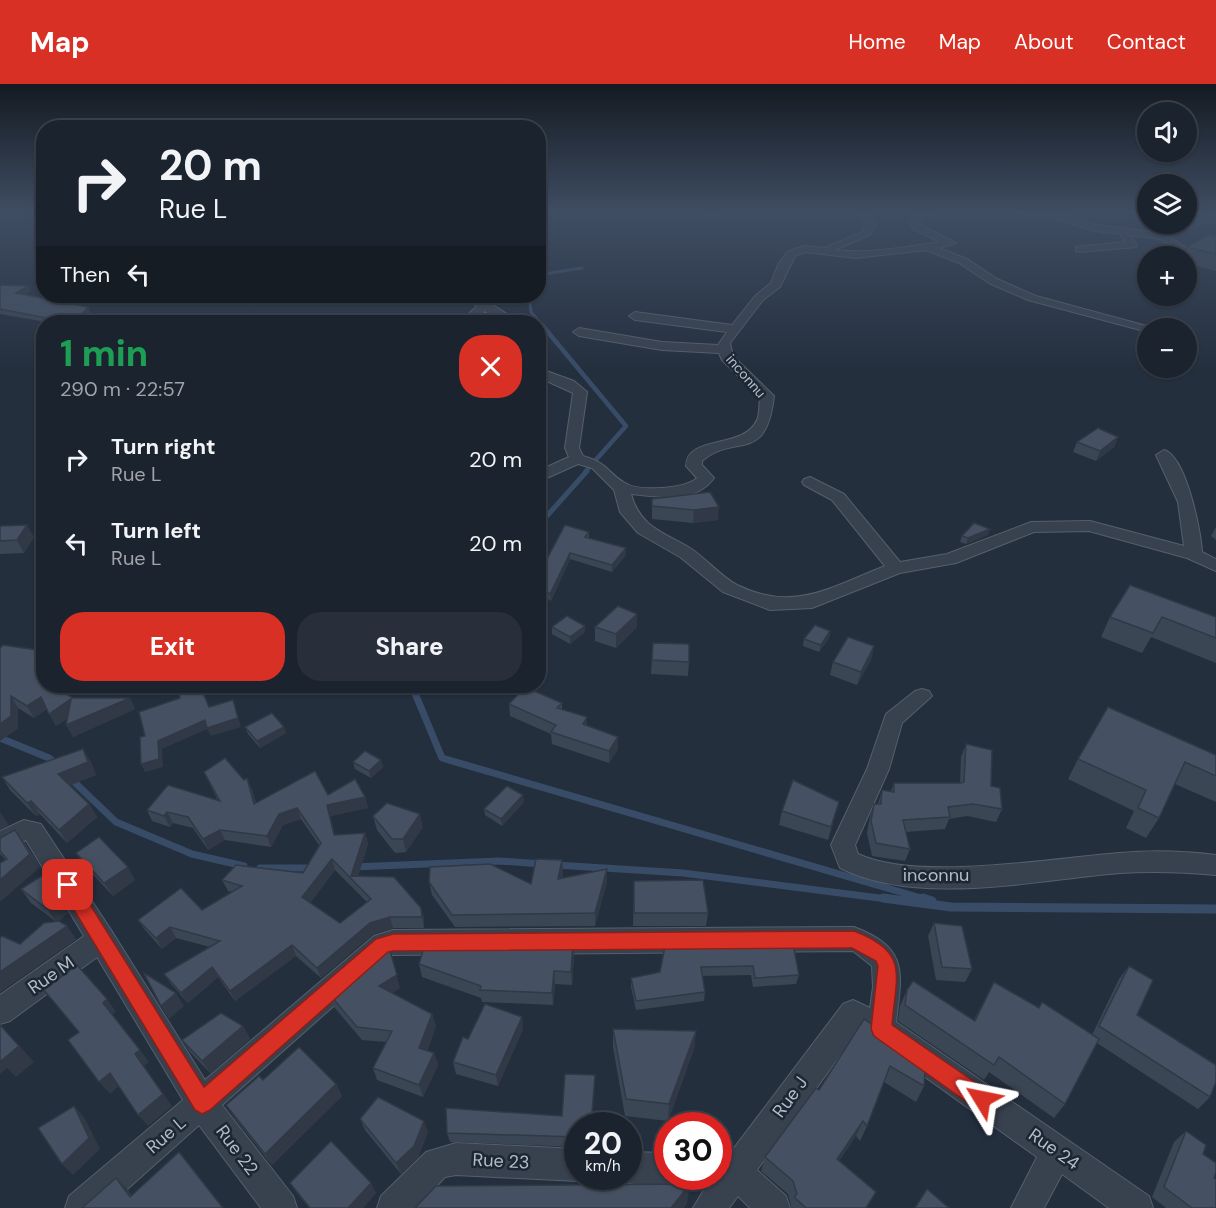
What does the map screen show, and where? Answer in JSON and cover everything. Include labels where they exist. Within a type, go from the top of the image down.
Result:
[{"type":"street","name":"inconnu","points":[[622,489],[688,492],[700,486],[706,478],[694,466],[694,460],[708,448],[740,443],[753,435],[765,421],[767,396],[727,357],[724,343],[750,313],[759,298],[776,285],[783,264]]},
{"type":"street","name":"inconnu","points":[[968,264],[993,281],[1032,298],[1137,326]]},
{"type":"street","points":[[480,303],[501,315]]},
{"type":"street","points":[[474,315],[484,306]]},
{"type":"street","name":"inconnu","points":[[635,316],[735,329]]},
{"type":"street","name":"inconnu","points":[[579,332],[662,346],[724,349]]},
{"type":"street","points":[[546,379],[580,392],[572,448],[585,462],[622,489],[628,512],[644,529],[686,553],[729,588],[771,604],[805,604],[896,568],[950,559],[996,543],[1031,527],[1090,526],[1193,554],[1216,566]]},
{"type":"street","points":[[1164,455],[1183,492],[1193,523],[1193,554]]},
{"type":"street","points":[[546,474],[585,462]]},
{"type":"street","points":[[810,482],[838,497],[896,568]]},
{"type":"street","name":"inconnu","points":[[922,696],[893,719],[878,769],[843,845],[843,852],[849,861],[875,873],[911,877],[1170,861],[1216,865]]},
{"type":"street","name":"Rue 22","points":[[8,838],[24,830],[33,831],[102,938],[202,1103],[281,1208]]},
{"type":"street","name":"Rue M","points":[[0,1011],[102,938]]},
{"type":"street","name":"Rue L","points":[[81,1208],[383,945],[393,942],[854,939],[882,955],[888,966],[881,1029]]},
{"type":"street","name":"Rue J","points":[[732,1166],[849,1016],[858,1015],[881,1029]]},
{"type":"street","name":"Rue 24","points":[[881,1029],[1137,1208]]},
{"type":"street","points":[[1027,1208],[1057,1151]]},
{"type":"street","name":"Rue 23","points":[[393,1208],[436,1163],[456,1159],[564,1165]]},
{"type":"street","points":[[732,1176],[774,1208]]},
{"type":"street","name":"Rue J","points":[[709,1208],[718,1190]]},
{"type":"building","points":[[0,285],[29,286],[16,293],[36,297],[36,303],[67,303],[88,307],[81,315],[36,316],[0,309]]},
{"type":"building","points":[[1098,428],[1118,437],[1100,451],[1077,442]]},
{"type":"building","points":[[710,492],[719,507],[694,510],[652,506],[652,499]]},
{"type":"building","points":[[974,523],[990,529],[968,538],[962,536]]},
{"type":"building","points":[[27,525],[17,540],[0,541],[0,526]]},
{"type":"building","points":[[565,525],[589,532],[585,537],[626,548],[612,565],[570,553],[550,594],[546,591],[546,561]]},
{"type":"building","points":[[1130,585],[1216,617],[1216,638],[1162,617],[1153,633],[1110,617]]},
{"type":"building","points":[[618,606],[637,614],[616,634],[595,627]]},
{"type":"building","points":[[567,616],[585,626],[570,637],[552,627]]},
{"type":"building","points":[[815,625],[830,631],[821,645],[804,639]]},
{"type":"building","points":[[848,637],[874,646],[861,672],[833,662]]},
{"type":"building","points":[[653,643],[689,644],[689,662],[652,660]]},
{"type":"building","points":[[3,645],[36,650],[36,693],[65,693],[73,698],[130,698],[66,725],[71,699],[49,714],[41,697],[27,706],[11,696],[11,716],[0,724],[0,648]]},
{"type":"building","points":[[178,693],[203,693],[209,707],[233,700],[238,718],[207,728],[205,720],[158,741],[159,759],[141,764],[140,737],[145,736],[139,712],[180,698]]},
{"type":"building","points":[[519,693],[539,693],[562,703],[557,708],[587,717],[583,724],[618,737],[609,751],[551,732],[556,725],[509,704]]},
{"type":"building","points":[[1108,707],[1216,755],[1216,776],[1185,762],[1159,818],[1138,808],[1146,790],[1078,759]]},
{"type":"building","points":[[272,713],[284,727],[257,741],[245,727]]},
{"type":"building","points":[[966,744],[992,750],[991,786],[1000,788],[1002,809],[973,804],[948,807],[950,817],[903,820],[910,849],[876,843],[871,821],[874,804],[881,804],[882,790],[894,792],[894,783],[964,782]]},
{"type":"building","points":[[83,749],[88,762],[58,774],[89,804],[59,830],[31,801],[27,803],[2,777]]},
{"type":"building","points":[[365,751],[381,760],[369,771],[353,762]]},
{"type":"building","points":[[225,758],[244,780],[247,778],[254,804],[315,771],[328,795],[355,779],[365,797],[327,805],[334,835],[365,833],[351,876],[394,877],[421,908],[422,917],[390,917],[370,923],[317,968],[292,945],[230,991],[212,967],[181,993],[164,974],[220,941],[170,927],[156,938],[138,920],[181,888],[202,910],[242,886],[222,880],[236,865],[303,873],[321,843],[297,808],[279,814],[267,836],[220,830],[203,839],[188,817],[167,812],[164,816],[147,810],[168,785],[220,801],[204,772]],"holes":[[[332,859],[371,899],[340,923],[302,897]]]},
{"type":"building","points":[[793,780],[839,802],[831,827],[782,811]]},
{"type":"building","points":[[507,786],[523,795],[501,819],[484,809]]},
{"type":"building","points":[[387,803],[420,814],[403,839],[392,839],[373,816]]},
{"type":"building","points":[[15,830],[30,854],[0,880],[0,863],[7,859],[0,851],[0,838]]},
{"type":"building","points":[[99,837],[128,867],[104,883],[76,853]]},
{"type":"building","points":[[536,859],[562,860],[558,879],[607,869],[595,913],[452,915],[429,882],[430,867],[490,864],[531,884]]},
{"type":"building","points":[[43,875],[58,900],[47,909],[21,889]]},
{"type":"building","points":[[703,880],[708,913],[634,913],[634,881]]},
{"type":"building","points":[[59,921],[67,926],[0,972],[0,938],[2,936],[20,944],[44,923]]},
{"type":"building","points":[[934,923],[962,926],[972,969],[942,967]]},
{"type":"building","points":[[573,943],[571,972],[554,971],[552,993],[480,990],[481,986],[419,964],[425,944]]},
{"type":"building","points":[[388,944],[397,975],[379,986],[432,1014],[419,1048],[434,1053],[419,1085],[373,1068],[392,1031],[357,1027],[330,995]]},
{"type":"building","points":[[793,944],[799,975],[755,978],[753,966],[701,967],[705,992],[636,1001],[631,978],[660,972],[665,946]]},
{"type":"building","points":[[77,965],[107,999],[103,1003],[140,1050],[135,1054],[163,1094],[138,1115],[110,1073],[99,1082],[68,1040],[79,1032],[44,990]]},
{"type":"building","points":[[1129,966],[1153,980],[1137,1015],[1216,1065],[1216,1082],[1210,1097],[1099,1026]]},
{"type":"building","points":[[144,973],[176,993],[161,1006]]},
{"type":"building","points":[[913,981],[975,1021],[994,982],[1039,1008],[1042,1002],[1099,1039],[1065,1104],[999,1057],[994,1065],[905,1005],[907,990]]},
{"type":"building","points":[[485,1004],[522,1017],[496,1075],[453,1062],[463,1037],[468,1039]]},
{"type":"building","points":[[221,1013],[243,1026],[202,1061],[182,1040]]},
{"type":"building","points":[[864,1019],[926,1059],[924,1086],[890,1066],[867,1126],[863,1121],[837,1159],[876,1192],[866,1208],[806,1208],[794,1197],[797,1194],[793,1181],[765,1157],[816,1088],[819,1090]]},
{"type":"building","points":[[0,1025],[19,1046],[1,1061],[0,1060]]},
{"type":"building","points":[[613,1029],[696,1031],[669,1104],[626,1099]]},
{"type":"building","points":[[299,1047],[336,1084],[265,1154],[226,1105],[259,1076],[263,1080]]},
{"type":"building","points":[[565,1074],[595,1075],[592,1112],[564,1112],[564,1137],[447,1133],[446,1108],[562,1116]]},
{"type":"building","points":[[378,1097],[424,1121],[414,1146],[396,1163],[360,1119]]},
{"type":"building","points":[[74,1106],[89,1138],[62,1164],[38,1128]]},
{"type":"building","points":[[1186,1131],[1206,1145],[1203,1154],[1216,1163],[1214,1178],[1216,1179],[1216,1208],[1192,1208],[1164,1187]]},
{"type":"building","points":[[331,1141],[371,1183],[348,1208],[310,1208],[290,1183]]},
{"type":"building","points":[[179,1152],[223,1208],[82,1208],[116,1178],[130,1197]]},
{"type":"building","points":[[642,1184],[654,1184],[654,1190],[685,1190],[671,1208],[415,1208],[436,1186],[564,1185],[564,1190],[642,1190]]},
{"type":"building","points":[[927,1189],[949,1208],[915,1208]]},
{"type":"waterway","points":[[546,274],[582,268]]},
{"type":"waterway","points":[[530,303],[534,315]]},
{"type":"waterway","points":[[546,330],[626,426],[585,472]]},
{"type":"waterway","points":[[546,517],[587,471]]},
{"type":"waterway","points":[[415,693],[442,758],[928,900]]},
{"type":"waterway","points":[[0,738],[49,758],[56,764]]},
{"type":"waterway","points":[[70,778],[116,822],[192,854],[244,866]]},
{"type":"waterway","points":[[353,867],[499,861],[543,864]]},
{"type":"waterway","points":[[556,865],[683,873],[895,900]]},
{"type":"waterway","points":[[260,868],[313,868]]},
{"type":"waterway","points":[[883,898],[951,907],[1216,909]]},
{"type":"waterway","points":[[923,898],[932,901]]},
{"type":"route","points":[[68,885],[202,1103],[383,945],[393,942],[854,939],[882,955],[888,966],[881,1029],[982,1099]]}]
